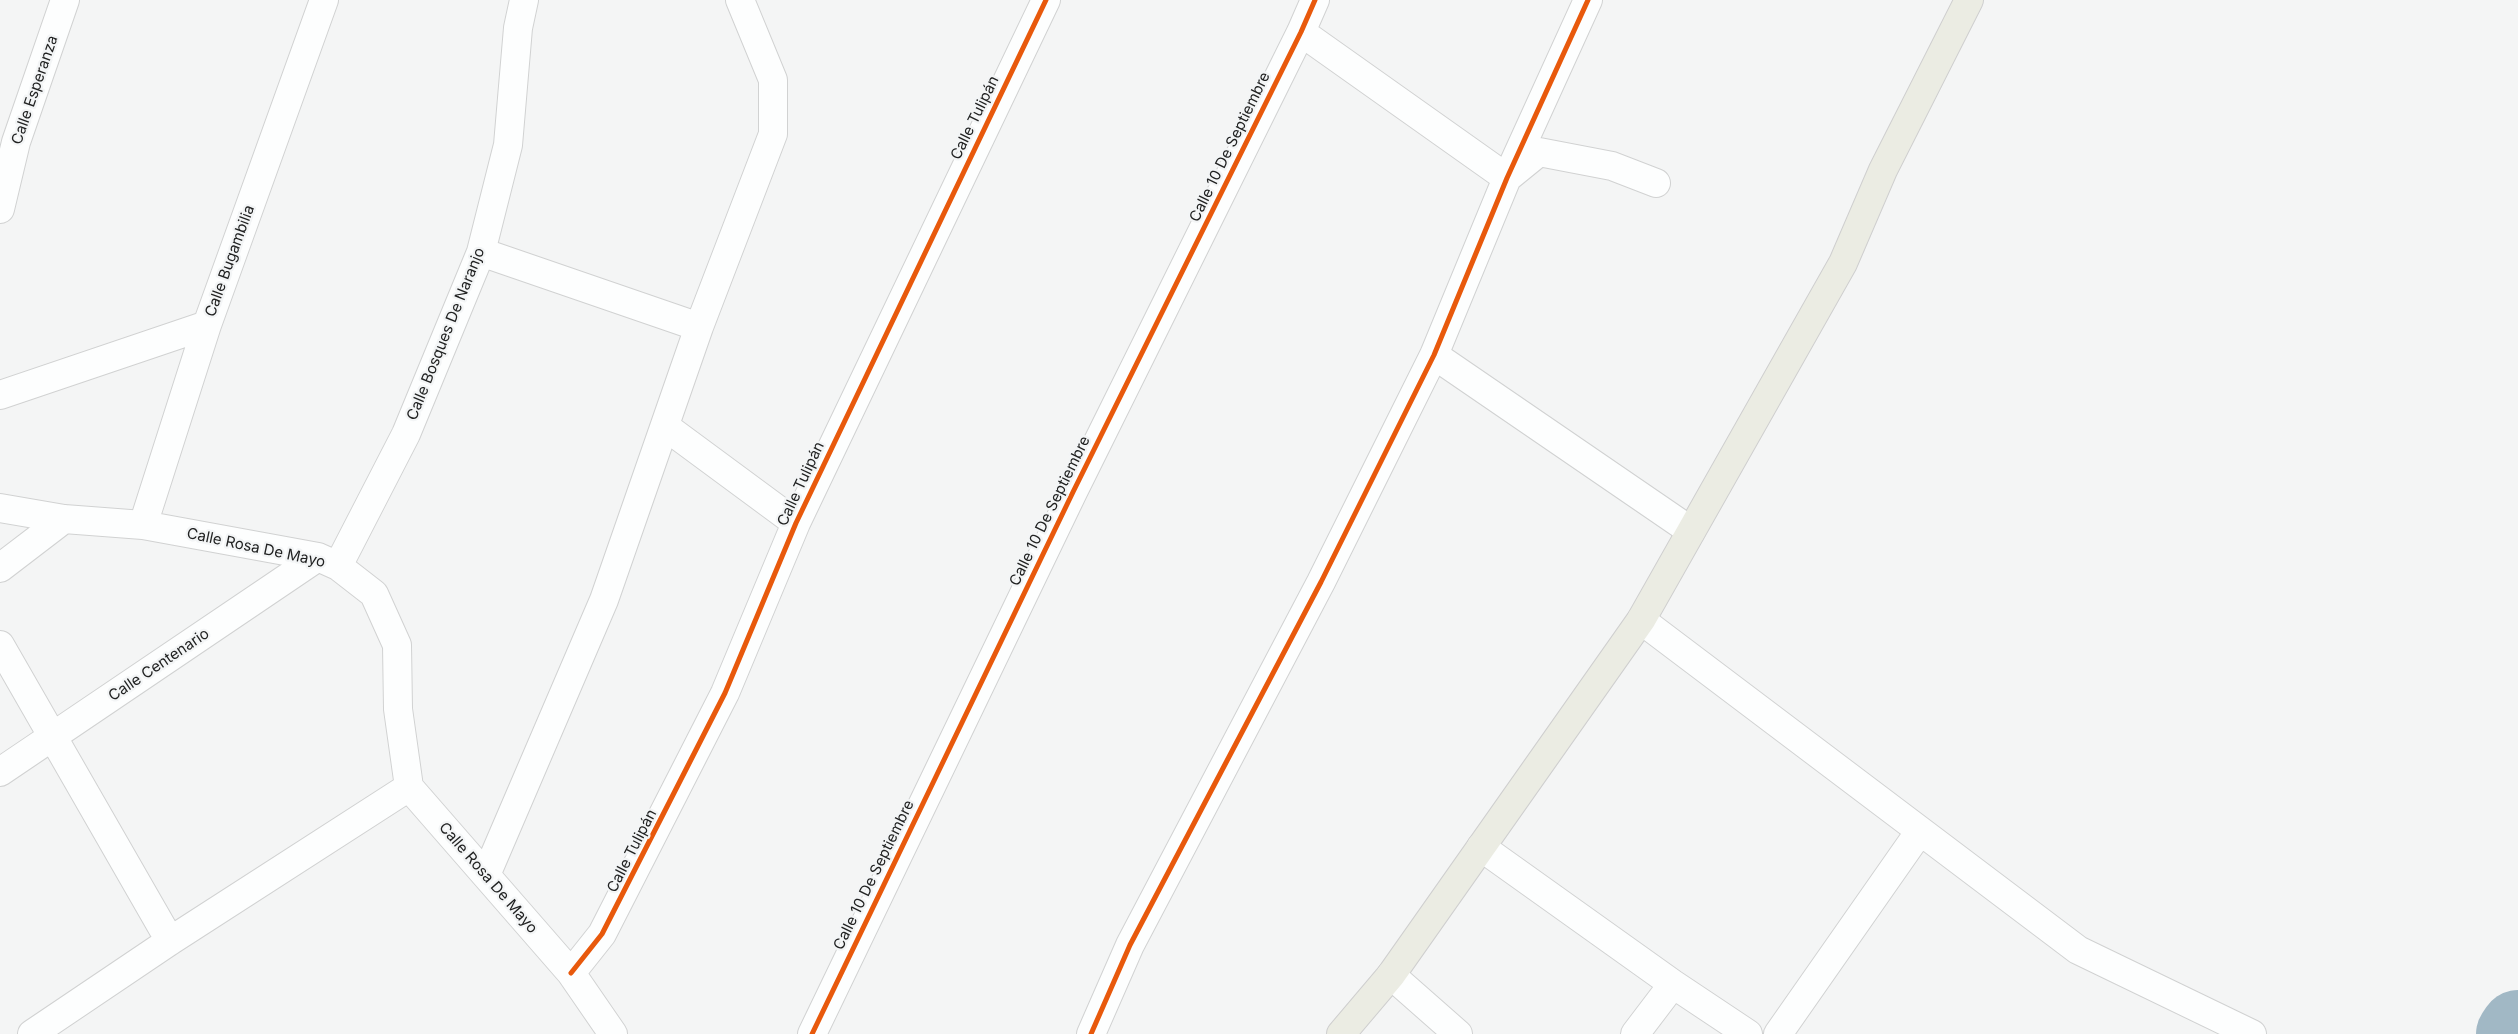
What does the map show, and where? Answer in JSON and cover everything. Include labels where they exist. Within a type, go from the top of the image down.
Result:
[{"type":"main road","points":[[1342,1034],[1391,975],[1641,620],[1843,263],[1883,170],[1969,0]]},
{"type":"street","name":"Calle Esperanza","points":[[0,209],[16,142],[65,0]]},
{"type":"street","name":"Calle Bugambilia","points":[[143,525],[207,325],[324,0]]},
{"type":"street","name":"Calle Bosques De Naranjo","points":[[328,562],[406,434],[481,252],[508,145],[518,28],[524,0]]},
{"type":"street","points":[[486,875],[604,600],[666,427],[699,327],[773,134],[773,80],[740,0]]},
{"type":"street","name":"Calle Tulipán","points":[[571,973],[602,934],[629,885],[725,693],[796,523],[1046,0]]},
{"type":"street","name":"Calle 10 De Septiembre","points":[[812,1034],[1072,492],[1301,32],[1315,0]]},
{"type":"street","points":[[1091,1034],[1130,945],[1321,582],[1434,355],[1507,178],[1588,0]]},
{"type":"street","points":[[1301,32],[1507,178]]},
{"type":"street","points":[[1507,178],[1539,152],[1612,166],[1656,183]]},
{"type":"street","points":[[481,252],[699,327]]},
{"type":"street","points":[[0,394],[207,325]]},
{"type":"street","points":[[1434,355],[1692,531]]},
{"type":"street","points":[[666,427],[796,523]]},
{"type":"street","name":"Calle Rosa De Mayo","points":[[0,508],[64,519],[143,525],[328,562],[374,594],[397,645],[398,709],[409,787],[571,973],[613,1034]]},
{"type":"street","points":[[0,568],[64,519]]},
{"type":"street","name":"Calle Centenario","points":[[0,772],[328,562]]},
{"type":"street","points":[[1641,620],[2078,950],[2252,1034]]},
{"type":"street","points":[[0,645],[170,941]]},
{"type":"street","points":[[32,1034],[170,941],[409,787]]},
{"type":"street","points":[[1778,1034],[1920,832]]},
{"type":"street","points":[[1481,846],[1672,984],[1748,1034]]},
{"type":"street","points":[[1391,975],[1458,1034]]},
{"type":"street","points":[[1635,1034],[1672,984]]},
{"type":"waterway","points":[[2514,1034],[2518,1028]]},
{"type":"cycle path","points":[[571,973],[602,934],[725,693],[796,523],[1046,0]]},
{"type":"cycle path","points":[[812,1034],[1073,492],[1301,32],[1315,0]]},
{"type":"cycle path","points":[[1091,1034],[1130,945],[1321,582],[1434,355],[1507,178],[1588,0]]}]
